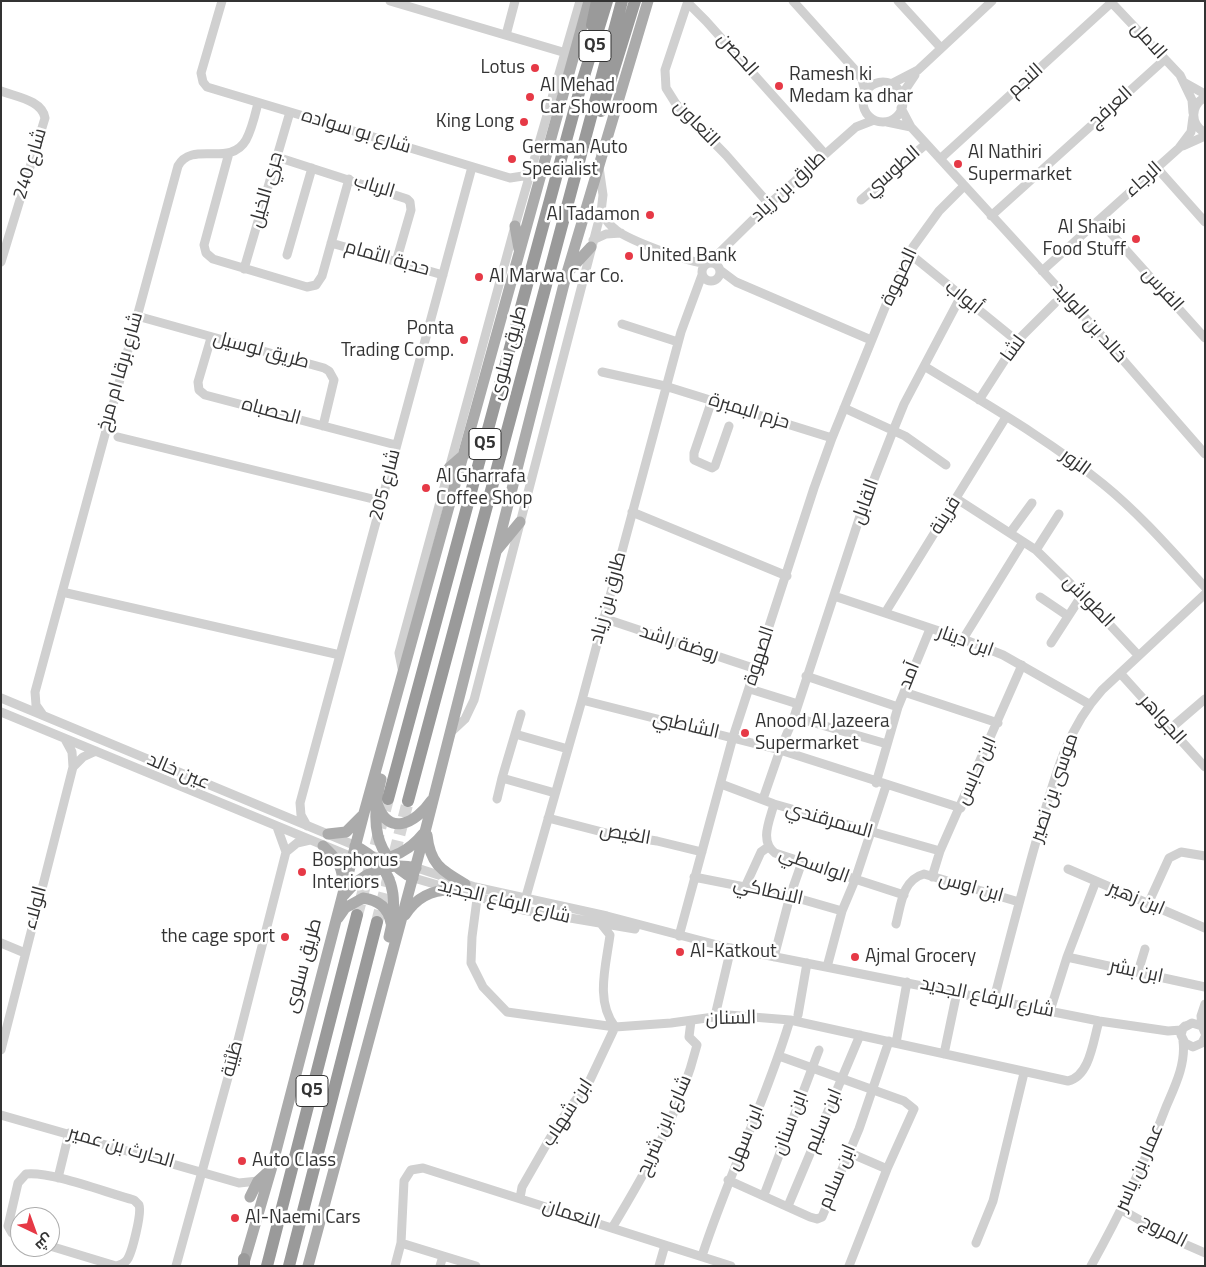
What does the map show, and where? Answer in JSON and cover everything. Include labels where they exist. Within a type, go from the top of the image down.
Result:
[{"type":"highway","points":[[580,89],[597,1]]},
{"type":"highway","name":"طريق سلوى","points":[[382,800],[580,89],[607,1]]},
{"type":"highway","name":"طريق سلوى","points":[[408,801],[622,1]]},
{"type":"highway","points":[[576,176],[602,106],[635,1]]},
{"type":"highway","name":"طريق سلوى","points":[[267,1266],[357,915]]},
{"type":"highway","name":"Q5","points":[[288,1266],[378,922]]},
{"type":"main road","name":"طريق سلوى","points":[[244,1264],[364,813],[404,675],[589,1]]},
{"type":"main road","name":"طريق سلوى","points":[[396,925],[414,873],[435,796],[494,553],[566,276],[648,1]]},
{"type":"main road","points":[[554,95],[568,77]]},
{"type":"main road","points":[[515,226],[520,252]]},
{"type":"main road","points":[[566,276],[592,244]]},
{"type":"main road","points":[[449,468],[465,454]]},
{"type":"main road","points":[[494,553],[520,522]]},
{"type":"main road","points":[[308,1266],[384,981],[382,970],[396,925],[395,901],[378,837],[382,800],[404,675]]},
{"type":"main road","points":[[382,800],[386,819],[401,824],[420,815],[435,796]]},
{"type":"main road","points":[[328,834],[346,832],[364,813]]},
{"type":"main road","points":[[341,899],[352,886],[410,848],[426,828]]},
{"type":"main road","points":[[426,828],[428,846],[436,864],[465,884]]},
{"type":"main road","points":[[323,846],[334,856],[342,871],[341,899]]},
{"type":"main road","points":[[354,852],[414,873]]},
{"type":"main road","points":[[396,925],[422,896],[434,891],[451,890]]},
{"type":"main road","points":[[334,925],[345,908],[363,898],[380,903],[387,910],[396,925]]},
{"type":"main road","points":[[250,1197],[258,1181],[270,1170]]},
{"type":"street","name":"شارع بو سواده","points":[[222,1],[201,73],[203,82],[212,89],[510,178]]},
{"type":"street","points":[[390,1],[566,53]]},
{"type":"street","points":[[506,35],[515,1]]},
{"type":"street","name":"طريق سلوى","points":[[404,675],[399,653],[515,226],[580,1]]},
{"type":"street","points":[[793,1],[862,79],[865,92],[864,108],[874,120],[911,127]]},
{"type":"street","points":[[898,1],[941,48]]},
{"type":"street","points":[[887,122],[896,117],[901,108],[901,96],[918,70],[992,1]]},
{"type":"street","name":"الحصن","points":[[688,2],[825,154]]},
{"type":"street","name":"التعاون","points":[[688,2],[665,70],[666,88],[676,104],[726,155],[769,204]]},
{"type":"street","name":"الامل","points":[[1111,2],[1185,82],[1205,95]]},
{"type":"street","name":"النجم","points":[[940,159],[1111,2]]},
{"type":"street","name":"العرفج","points":[[991,216],[1164,60]]},
{"type":"street","points":[[856,71],[878,83],[891,84],[918,70]]},
{"type":"street","name":"الامل","points":[[1185,82],[1192,100],[1193,115]]},
{"type":"street","points":[[865,92],[878,83]]},
{"type":"street","points":[[891,84],[901,96]]},
{"type":"street","name":"شارع 240","points":[[1,91],[34,103],[44,112],[45,118],[1,262]]},
{"type":"street","points":[[1205,95],[1197,103],[1193,115],[1197,127],[1205,134]]},
{"type":"street","points":[[258,103],[246,140],[236,151],[229,153],[204,249],[213,259],[311,287],[320,281],[349,179]]},
{"type":"street","name":"طارق بن زياد","points":[[856,127],[864,108]]},
{"type":"street","name":"خالد بن الوليد","points":[[901,108],[911,127],[926,144],[1203,447]]},
{"type":"street","name":"جري الخيل","points":[[244,268],[290,112]]},
{"type":"street","name":"الرجاء","points":[[1042,271],[1179,148],[1191,132],[1193,115]]},
{"type":"street","name":"طارق بن زياد","points":[[709,263],[769,204],[856,127],[874,120]]},
{"type":"street","name":"الرجاء","points":[[1179,148],[1205,134]]},
{"type":"street","name":"الطوسي","points":[[861,200],[926,144]]},
{"type":"street","name":"شارع برقا ام مرخ","points":[[35,692],[181,160],[194,154],[229,153]]},
{"type":"street","name":"الرباب","points":[[277,157],[403,196],[410,202],[411,210],[396,262]]},
{"type":"street","name":"طريق سلوى","points":[[450,733],[465,719],[474,700],[601,212],[603,195],[599,164]]},
{"type":"street","name":"شارع 205","points":[[300,802],[472,167]]},
{"type":"street","points":[[287,255],[312,168]]},
{"type":"street","points":[[524,197],[510,178],[523,176],[533,168]]},
{"type":"street","points":[[1157,168],[1205,222]]},
{"type":"street","name":"الصهوة","points":[[679,936],[734,737],[814,488],[832,438],[871,340],[910,254],[928,225],[964,186]]},
{"type":"street","points":[[601,212],[609,224],[621,234],[691,262],[716,264],[736,282],[871,340]]},
{"type":"street","name":"الفرس","points":[[1099,220],[1205,338]]},
{"type":"street","points":[[592,244],[606,234],[621,234]]},
{"type":"street","name":"حدبة الثمام","points":[[331,243],[443,275]]},
{"type":"street","points":[[713,281],[720,276],[724,250]]},
{"type":"street","name":"أبواب","points":[[910,254],[1017,341]]},
{"type":"street","points":[[691,262],[705,279],[736,282]]},
{"type":"street","points":[[702,274],[703,267],[709,263]]},
{"type":"street","name":"طارق بن زياد","points":[[525,900],[582,700],[684,319],[702,274]]},
{"type":"street","name":"طارق بن زياد","points":[[694,298],[713,281]]},
{"type":"street","name":"القابل","points":[[763,799],[794,717],[862,510],[893,431],[924,366],[961,296]]},
{"type":"street","name":"لشا","points":[[979,400],[1017,341],[1055,303]]},
{"type":"street","name":"طريق لوسيل","points":[[137,316],[329,371],[334,380],[334,385],[323,426]]},
{"type":"street","points":[[622,324],[678,342]]},
{"type":"street","name":"الحصباه","points":[[211,338],[198,382],[201,393],[396,445]]},
{"type":"street","name":"الزور","points":[[924,366],[1061,453],[1110,490],[1138,515],[1205,587]]},
{"type":"street","name":"حزم البمبرة","points":[[602,372],[666,386],[832,438]]},
{"type":"street","points":[[712,400],[694,453],[694,460],[698,464],[712,468],[715,466],[729,426]]},
{"type":"street","points":[[844,408],[926,449],[946,464]]},
{"type":"street","name":"قرينة","points":[[885,613],[1006,417]]},
{"type":"street","points":[[118,437],[381,501]]},
{"type":"street","name":"الطواش","points":[[957,499],[1036,550],[1082,594],[1138,655]]},
{"type":"street","points":[[1010,533],[1032,503]]},
{"type":"street","points":[[632,512],[787,576]]},
{"type":"street","points":[[1036,550],[1059,514]]},
{"type":"street","points":[[963,639],[1023,542]]},
{"type":"street","points":[[62,592],[340,655]]},
{"type":"street","points":[[1051,643],[1082,594]]},
{"type":"street","name":"موسى بن نصير","points":[[994,999],[1019,902],[1062,755],[1074,729],[1089,704],[1138,655],[1205,594]]},
{"type":"street","name":"ابن دينار","points":[[834,596],[963,639],[1022,665],[1089,704]]},
{"type":"street","points":[[1040,597],[1068,616]]},
{"type":"street","name":"روضة راشد","points":[[603,618],[756,669]]},
{"type":"street","name":"آمد","points":[[876,783],[898,707],[930,629]]},
{"type":"street","name":"ابن حابس","points":[[932,877],[940,851],[1022,665]]},
{"type":"street","name":"الجواهر","points":[[1120,673],[1205,767]]},
{"type":"street","points":[[806,676],[898,707]]},
{"type":"street","points":[[750,689],[798,704]]},
{"type":"street","points":[[14,704],[26,700],[35,692]]},
{"type":"street","points":[[35,692],[36,705],[43,716]]},
{"type":"street","points":[[904,692],[998,723]]},
{"type":"street","name":"عين خالد","points":[[1,698],[328,834],[354,852]]},
{"type":"street","points":[[1170,729],[1205,699]]},
{"type":"street","name":"الشاطبي","points":[[582,700],[780,750],[876,783],[960,808]]},
{"type":"street","name":"عين خالد","points":[[1,712],[323,846],[354,852]]},
{"type":"street","points":[[497,799],[521,714]]},
{"type":"street","points":[[794,717],[887,744]]},
{"type":"street","points":[[515,734],[568,750]]},
{"type":"street","name":"الولاء","points":[[1,1050],[73,767],[72,752],[65,739]]},
{"type":"street","points":[[73,767],[83,757],[96,751]]},
{"type":"street","points":[[502,778],[555,793]]},
{"type":"street","name":"السمرقندي","points":[[721,784],[774,804],[940,851]]},
{"type":"street","points":[[827,967],[842,911],[855,880],[886,786]]},
{"type":"street","points":[[282,816],[300,802]]},
{"type":"street","points":[[300,802],[301,815],[307,826]]},
{"type":"street","name":"الواسطي","points":[[774,804],[766,833],[768,847],[780,855],[904,895]]},
{"type":"street","name":"الغيص","points":[[548,818],[610,834],[657,841],[702,852]]},
{"type":"street","points":[[277,827],[286,852],[297,844],[310,840]]},
{"type":"street","points":[[745,887],[761,852],[768,847]]},
{"type":"street","name":"طَيْبَة","points":[[176,1266],[235,1052],[286,852]]},
{"type":"street","points":[[1148,904],[1169,858],[1181,852],[1205,856]]},
{"type":"street","points":[[774,957],[790,896],[802,862]]},
{"type":"street","name":"ابن زهير","points":[[1068,869],[1205,928]]},
{"type":"street","name":"شارع الرفاع الجديد","points":[[414,873],[451,890],[522,910],[602,925],[659,931]]},
{"type":"street","name":"شارع الرفاع الجديد","points":[[414,873],[525,900],[607,916],[730,948],[994,999],[1050,1012],[1168,1031],[1181,1030],[1187,1025]]},
{"type":"street","name":"ابن اوس","points":[[904,895],[909,882],[916,876],[924,874],[1019,902]]},
{"type":"street","name":"الانطاكي","points":[[694,877],[790,896],[842,911]]},
{"type":"street","points":[[1050,1012],[1067,957],[1096,882]]},
{"type":"street","points":[[896,924],[904,895]]},
{"type":"street","name":"السنان","points":[[477,898],[472,937],[472,964],[483,987],[508,1012],[615,1027],[690,1021],[715,1016],[794,1018],[860,1036],[1024,1074],[1068,1082],[1075,1080],[1085,1067],[1099,1021]]},
{"type":"street","points":[[602,925],[610,935],[603,1005],[607,1017],[615,1027]]},
{"type":"street","points":[[610,935],[625,928]]},
{"type":"street","points":[[1,943],[25,953]]},
{"type":"street","points":[[715,1016],[730,948]]},
{"type":"street","points":[[1138,972],[1145,949]]},
{"type":"street","name":"ابن بشر","points":[[1067,957],[1205,987]]},
{"type":"street","name":"ابن سهل","points":[[702,1256],[728,1180],[794,1018],[807,963]]},
{"type":"street","name":"ابن سلام","points":[[728,1180],[810,1217],[817,1219],[822,1217],[850,1152],[892,1042],[907,982]]},
{"type":"street","points":[[944,1054],[958,992]]},
{"type":"street","points":[[1204,1008],[1204,1031],[1200,1045],[1190,1046],[1182,1040],[1182,1032],[1204,1008]]},
{"type":"street","name":"شارع ابن شريح","points":[[612,1228],[651,1164],[684,1089],[697,1045],[689,1037],[690,1021]]},
{"type":"street","points":[[1187,1025],[1195,1023],[1204,1031]]},
{"type":"street","name":"ابن شهاب","points":[[520,1198],[522,1187],[557,1126],[590,1080],[615,1027]]},
{"type":"street","name":"شارع الرفاع الجديد","points":[[1168,1031],[1182,1040]]},
{"type":"street","name":"ابن سليم","points":[[788,1206],[860,1036]]},
{"type":"street","name":"عمار بن ياسر","points":[[1182,1040],[1182,1066]]},
{"type":"street","name":"عمار بن ياسر","points":[[1091,1266],[1122,1210],[1157,1132],[1182,1066],[1200,1045]]},
{"type":"street","name":"ابن سنان","points":[[764,1195],[819,1050]]},
{"type":"street","points":[[779,1056],[904,1101],[914,1109],[887,1169],[849,1266]]},
{"type":"street","points":[[976,1243],[993,1201],[1024,1074]]},
{"type":"street","name":"الحارث بن عمير","points":[[1,1115],[239,1183]]},
{"type":"street","points":[[58,1178],[69,1133]]},
{"type":"street","points":[[850,1152],[887,1169]]},
{"type":"street","name":"النعمان","points":[[401,1243],[404,1181],[411,1170],[423,1168],[731,1266]]},
{"type":"street","points":[[12,1207],[18,1183],[26,1174],[33,1173],[58,1178],[134,1200],[139,1205],[141,1210],[128,1258],[120,1265],[116,1266],[60,1249]]},
{"type":"street","points":[[239,1183],[258,1181]]},
{"type":"street","points":[[239,1183],[250,1197]]},
{"type":"street","name":"المروج","points":[[1122,1210],[1173,1239],[1205,1253]]},
{"type":"street","points":[[10,1217],[8,1226],[10,1230]]},
{"type":"street","points":[[395,1266],[401,1243],[476,1266]]},
{"type":"street","points":[[659,1266],[665,1245]]},
{"type":"street","points":[[440,1266],[443,1256]]},
{"type":"tunnel","points":[[357,915],[388,799]]},
{"type":"tunnel","points":[[377,922],[408,801]]},
{"type":"place","name":"Lotus","points":[[535,68]]},
{"type":"place","name":"Ramesh ki Medam ka dhar","points":[[779,86]]},
{"type":"place","name":"Al Mehad Car Showroom","points":[[530,97]]},
{"type":"place","name":"King Long","points":[[524,122]]},
{"type":"place","name":"German Auto Specialist","points":[[512,159]]},
{"type":"place","name":"Al Nathiri Supermarket","points":[[958,164]]},
{"type":"place","name":"Al Tadamon","points":[[650,215]]},
{"type":"place","name":"Al Shaibi Food Stuff","points":[[1136,239]]},
{"type":"place","name":"United Bank","points":[[629,256]]},
{"type":"place","name":"Al Marwa Car Co.","points":[[479,277]]},
{"type":"place","name":"Ponta Trading Comp.","points":[[464,340]]},
{"type":"place","name":"Al Gharrafa Coffee Shop","points":[[426,488]]},
{"type":"place","name":"Anood Al Jazeera Supermarket","points":[[745,733]]},
{"type":"place","name":"Bosphorus Interiors","points":[[302,872]]},
{"type":"place","name":"the cage sport","points":[[285,937]]},
{"type":"place","name":"Al-Katkout","points":[[680,952]]},
{"type":"place","name":"Ajmal Grocery","points":[[855,957]]},
{"type":"place","name":"Auto Class","points":[[242,1161]]},
{"type":"place","name":"Al-Naemi Cars","points":[[235,1218]]}]
